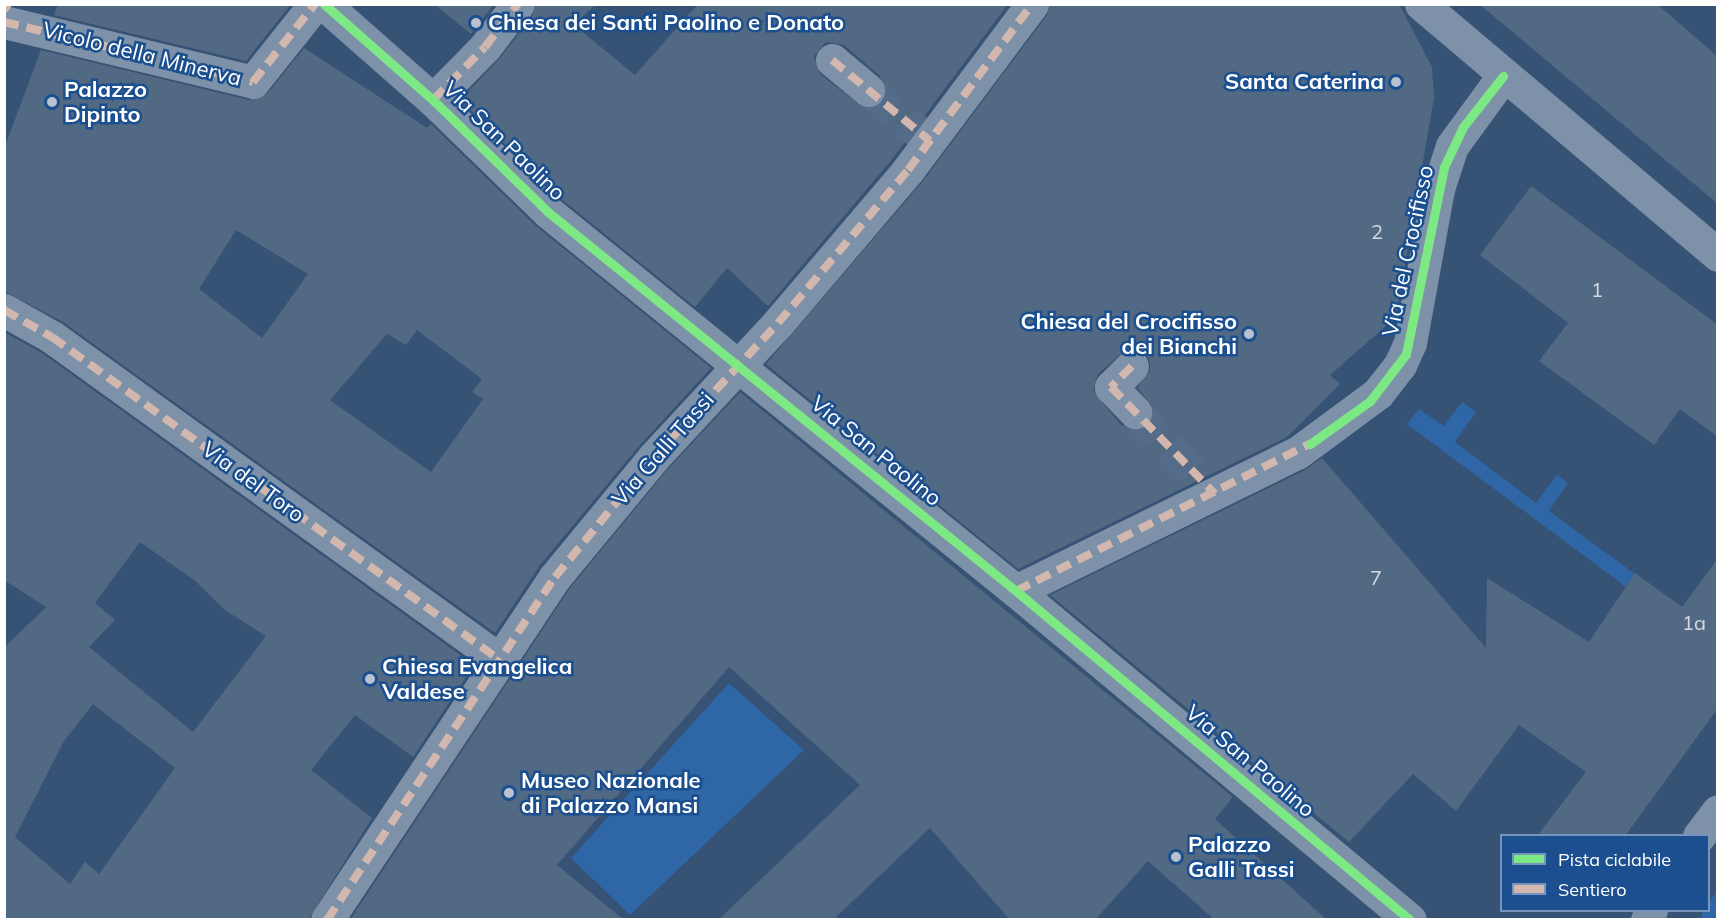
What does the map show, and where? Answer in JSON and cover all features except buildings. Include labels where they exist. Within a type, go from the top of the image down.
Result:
[{"type":"street","points":[[4,10],[8,4]]},
{"type":"street","name":"Vicolo della Minerva","points":[[4,21],[253,82],[315,4]]},
{"type":"street","name":"Via San Paolino","points":[[324,4],[433,100],[548,212],[686,326],[738,363],[1016,591],[1410,920]]},
{"type":"street","points":[[433,100],[485,47],[519,4]]},
{"type":"street","name":"Via Galli Tassi","points":[[327,920],[497,658],[555,577],[738,363],[778,323],[1032,4]]},
{"type":"street","points":[[1421,4],[1503,76],[1718,255]]},
{"type":"street","points":[[832,60],[868,90]]},
{"type":"street","name":"Via del Crocifisso","points":[[1016,591],[1206,484],[1310,444],[1370,401],[1406,354],[1444,166],[1463,127],[1503,76]]},
{"type":"street","name":"Via del Toro","points":[[4,310],[61,344],[497,658]]},
{"type":"street","points":[[1132,366],[1111,387],[1135,412]]},
{"type":"street","points":[[1701,834],[1718,811]]},
{"type":"shaded area","points":[[1462,402],[1476,412],[1455,442],[1536,503],[1557,475],[1568,483],[1549,511],[1635,574],[1626,587],[1407,424],[1419,409],[1444,426]]},
{"type":"shaded area","points":[[729,683],[804,750],[630,915],[571,858]]},
{"type":"shaded area","points":[[1717,891],[1717,919],[1701,919],[1703,912],[1710,912],[1710,901]]},
{"type":"tunnel","points":[[868,90],[920,133]]},
{"type":"tunnel","points":[[1135,412],[1196,474]]},
{"type":"marked path","points":[[4,10],[8,4]]},
{"type":"marked path","points":[[4,22],[253,82],[315,4]]},
{"type":"marked path","points":[[433,100],[485,47],[518,4]]},
{"type":"marked path","points":[[327,920],[555,577],[653,458],[778,323],[908,170],[1032,4]]},
{"type":"marked path","points":[[832,60],[930,141]]},
{"type":"marked path","points":[[4,310],[52,337],[497,658]]},
{"type":"marked path","points":[[1132,366],[1111,387],[1215,494]]},
{"type":"marked path","points":[[1016,591],[1310,444]]},
{"type":"cycle path","points":[[324,4],[433,100],[548,212],[1016,591],[1410,920]]},
{"type":"cycle path","points":[[1310,444],[1370,401],[1406,354],[1444,167],[1463,127],[1503,76]]},
{"type":"place","name":"Chiesa dei Santi Paolino e Donato","points":[[476,23]]},
{"type":"place","name":"Santa Caterina","points":[[1396,82]]},
{"type":"place","name":"Palazzo Dipinto","points":[[52,102]]},
{"type":"place","name":"Chiesa del Crocifisso dei Bianchi","points":[[1249,334]]},
{"type":"place","name":"Chiesa Evangelica Valdese","points":[[370,679]]},
{"type":"place","name":"Museo Nazionale di Palazzo Mansi","points":[[509,793]]},
{"type":"place","name":"Palazzo Galli Tassi","points":[[1176,857]]}]
